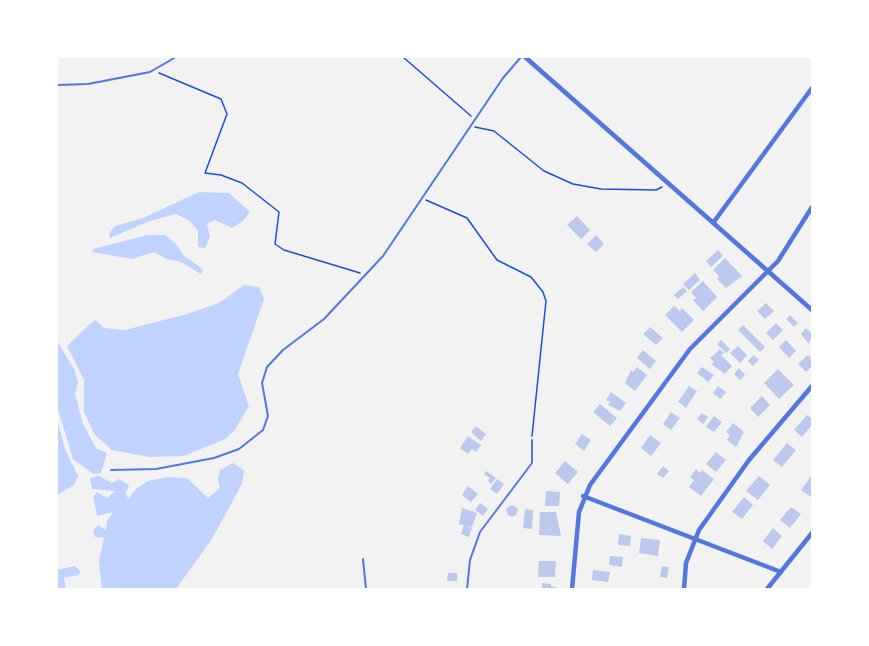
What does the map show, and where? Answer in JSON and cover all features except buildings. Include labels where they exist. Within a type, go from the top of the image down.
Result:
[{"type":"street","points":[[523,57],[812,310]]},
{"type":"street","points":[[713,223],[812,88]]},
{"type":"street","points":[[572,589],[579,513],[583,496],[690,349],[768,273],[812,207]]},
{"type":"street","points":[[684,589],[686,563],[695,538],[749,460],[812,386]]},
{"type":"street","points":[[583,496],[781,572]]},
{"type":"street","points":[[766,589],[812,533]]},
{"type":"lane","points":[[57,85],[88,84],[147,73],[176,57]]},
{"type":"lane","points":[[111,470],[133,471],[196,462],[239,449],[263,430],[268,416],[262,383],[267,367],[283,350],[324,319],[365,277],[399,236],[503,78],[523,57]]},
{"type":"lane","points":[[467,589],[470,560],[480,532],[532,463],[532,440]]},
{"type":"lane","points":[[363,559],[366,589]]},
{"type":"path","points":[[404,57],[476,120]]},
{"type":"path","points":[[147,73],[165,73],[221,99],[227,114],[205,173],[220,175],[242,183],[279,212],[275,244],[284,250],[359,272],[365,277]]},
{"type":"path","points":[[472,126],[494,131],[544,171],[573,184],[601,189],[656,190],[668,183]]},
{"type":"path","points":[[422,199],[467,218],[497,260],[531,277],[543,292],[546,301],[532,440]]},
{"type":"water","points":[[199,192],[229,193],[250,212],[243,221],[232,228],[215,220],[207,224],[210,237],[205,248],[198,247],[198,231],[190,221],[176,214],[150,221],[110,238],[109,234],[115,226],[143,218]]},
{"type":"water","points":[[147,235],[165,235],[176,244],[184,256],[199,266],[203,271],[201,274],[181,262],[167,259],[154,252],[132,259],[92,252],[93,249]]},
{"type":"water","points":[[244,285],[259,287],[264,299],[238,374],[249,406],[234,431],[225,439],[184,456],[149,457],[112,450],[95,435],[84,412],[84,380],[67,346],[95,320],[104,328],[125,330],[219,303]]},
{"type":"water","points":[[57,341],[74,369],[78,382],[75,394],[83,424],[96,448],[107,453],[101,473],[93,474],[73,459],[57,406]]},
{"type":"water","points":[[57,419],[65,449],[78,476],[74,485],[57,495]]},
{"type":"water","points":[[233,463],[244,470],[242,484],[212,539],[176,589],[102,589],[99,561],[104,538],[95,537],[93,531],[98,525],[106,530],[107,521],[113,512],[97,516],[93,497],[97,492],[107,498],[115,491],[92,489],[90,478],[99,476],[112,483],[119,479],[129,485],[126,493],[128,499],[136,489],[148,481],[167,477],[187,478],[208,498],[220,488],[218,479],[220,470]]},
{"type":"water","points":[[75,566],[81,572],[78,575],[64,578],[66,589],[57,589],[57,570]]}]
